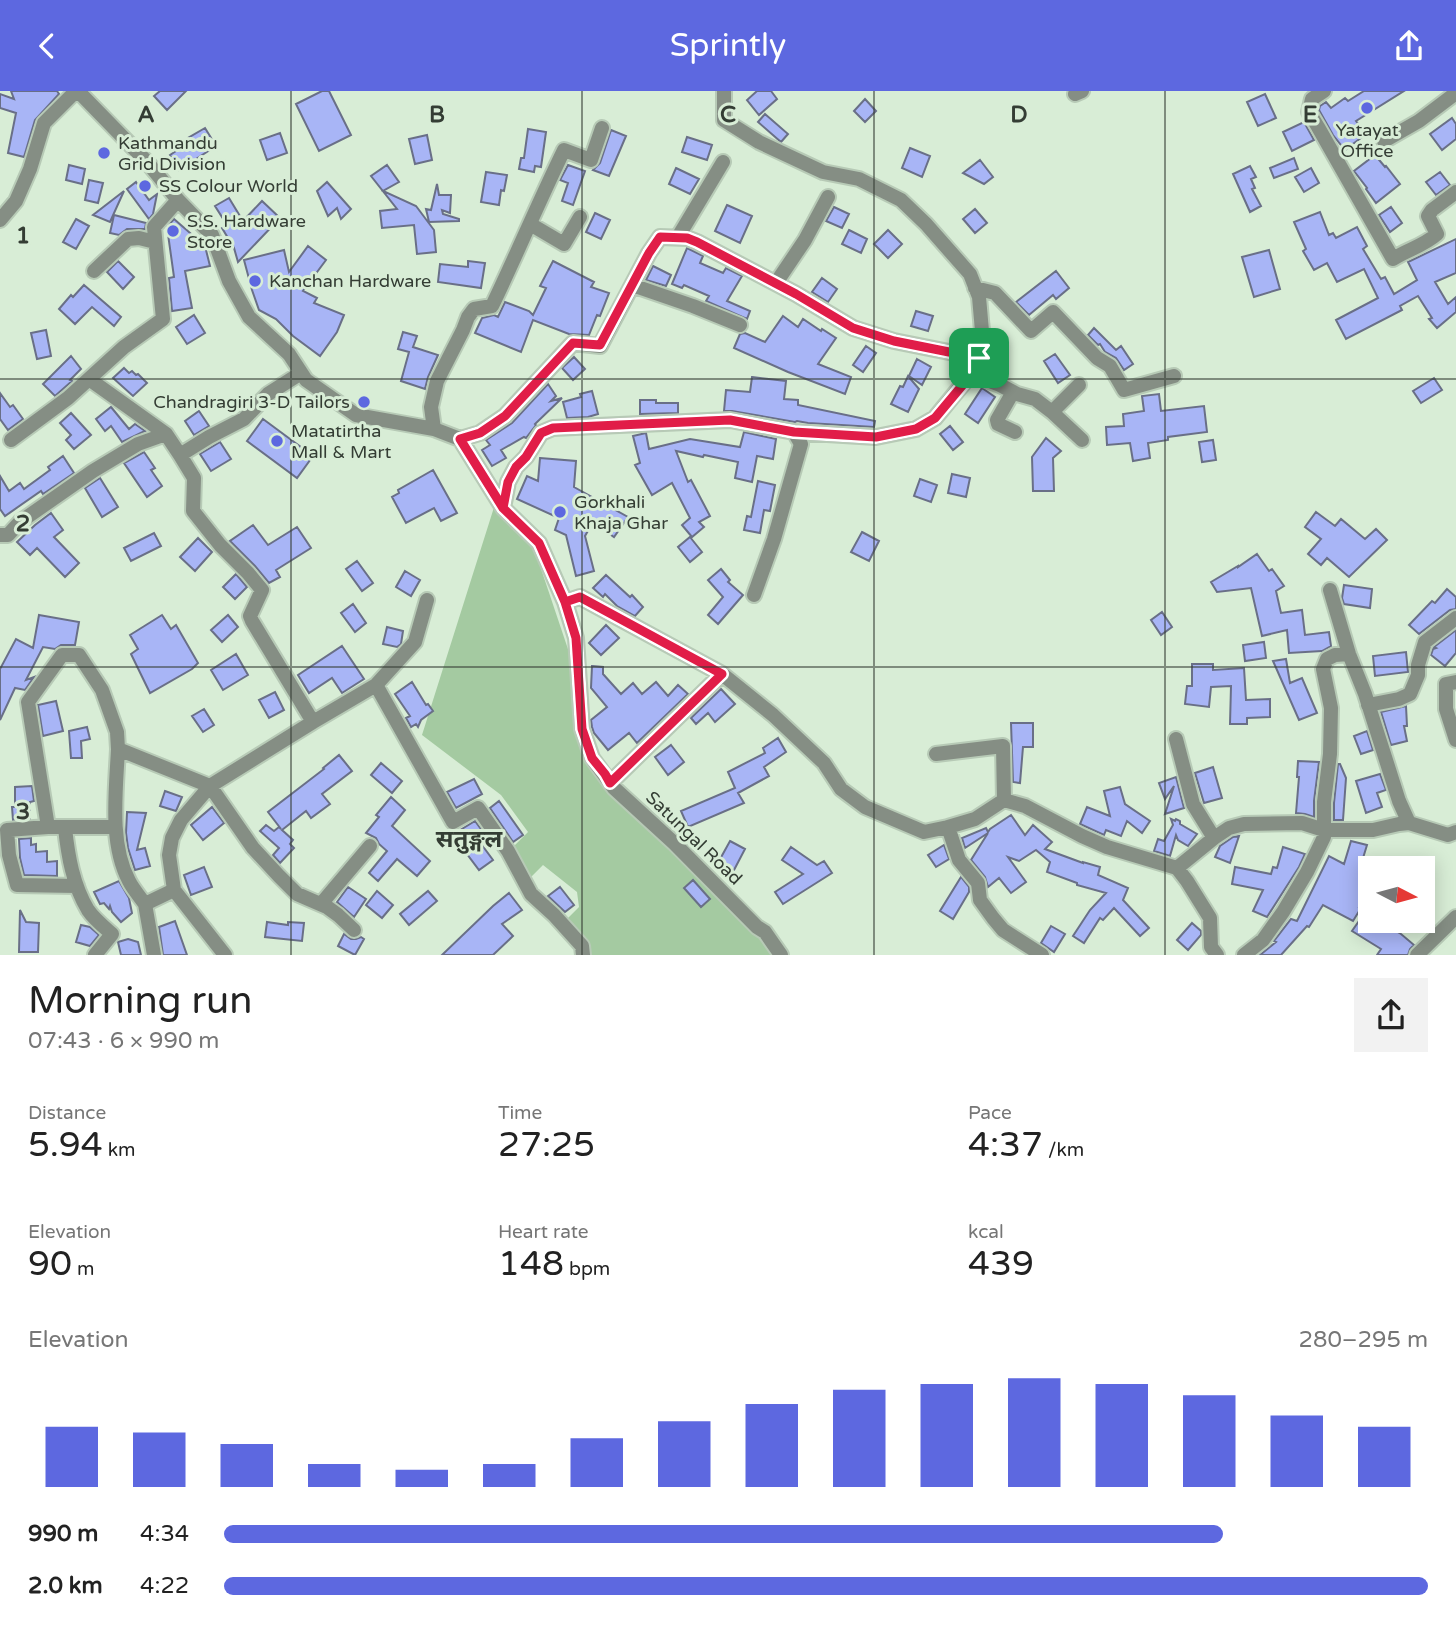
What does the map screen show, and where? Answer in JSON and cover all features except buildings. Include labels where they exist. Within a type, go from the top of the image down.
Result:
[{"type":"street","points":[[0,220],[16,201],[30,169],[44,123],[77,91],[148,163],[178,200],[212,235],[229,282],[249,317],[289,354],[306,380],[356,415],[434,429],[460,439],[480,433],[505,416],[573,343],[600,345],[660,237],[687,238],[697,242],[776,283],[853,328],[894,341],[979,358]]},
{"type":"street","points":[[503,508],[508,482],[516,467],[526,457],[541,433],[553,428],[730,420],[794,432],[876,437],[916,429],[935,418],[971,375],[981,353],[982,331],[979,297],[970,274],[901,199],[859,179],[823,172],[759,142],[724,120],[724,91]]},
{"type":"street","points":[[1324,91],[1312,99],[1309,112],[1393,259],[1427,243],[1437,234],[1428,216],[1456,192]]},
{"type":"street","points":[[1384,141],[1419,121],[1456,93]]},
{"type":"street","points":[[434,429],[431,407],[437,381],[468,317],[474,309],[492,306],[564,150],[591,160],[602,128]]},
{"type":"street","points":[[678,237],[723,162]]},
{"type":"street","points":[[776,283],[828,197]]},
{"type":"street","points":[[11,440],[68,398],[124,347],[163,319],[154,227],[178,200]]},
{"type":"street","points":[[530,224],[564,244],[580,217]]},
{"type":"street","points":[[94,271],[128,239],[139,238],[155,242]]},
{"type":"street","points":[[632,285],[740,325]]},
{"type":"street","points":[[975,288],[995,293],[1031,331],[1053,312],[1097,358],[1110,366],[1124,390],[1174,376]]},
{"type":"street","points":[[180,455],[244,419],[268,394],[301,373]]},
{"type":"street","points":[[971,375],[1035,399],[1082,439]]},
{"type":"street","points":[[89,379],[166,434],[180,455],[194,478],[193,511],[262,590],[250,616],[251,621],[313,722]]},
{"type":"street","points":[[1052,412],[1079,385]]},
{"type":"street","points":[[1013,392],[997,420],[998,424],[1015,432]]},
{"type":"street","points":[[754,595],[774,538],[801,444],[794,432]]},
{"type":"street","points":[[0,535],[8,535],[20,522],[93,471],[138,444],[166,434]]},
{"type":"street","name":"Satungal Road","points":[[460,439],[503,508],[539,543],[565,602],[576,638],[582,729],[592,758],[610,783],[765,932],[781,955]]},
{"type":"street","points":[[1330,590],[1349,654],[1409,823]]},
{"type":"street","points":[[565,602],[580,597],[722,674],[781,723],[824,763],[841,789],[865,807],[924,832],[975,819],[1004,800],[1025,806],[1107,847],[1177,868],[1210,918],[1211,947],[1217,955]]},
{"type":"street","points":[[225,955],[174,890],[169,855],[172,838],[181,821],[211,786],[376,685],[415,642],[427,600]]},
{"type":"street","points":[[1368,705],[1410,694],[1418,674],[1425,642],[1456,618]]},
{"type":"street","points":[[1244,955],[1263,940],[1296,893],[1324,837],[1331,708],[1323,669],[1327,659],[1335,655],[1349,654]]},
{"type":"street","points":[[48,827],[28,702],[62,655],[79,655],[102,690],[117,732],[115,827],[129,881],[145,904],[154,955]]},
{"type":"street","points":[[610,783],[722,674]]},
{"type":"street","points":[[1456,682],[1446,684],[1456,740]]},
{"type":"street","points":[[376,685],[453,822],[478,808],[508,851],[531,894],[582,946],[583,955]]},
{"type":"street","points":[[1176,739],[1193,804],[1214,838]]},
{"type":"street","points":[[936,754],[1003,746],[1004,800]]},
{"type":"street","points":[[118,750],[211,786],[253,848],[279,876],[298,894],[321,904],[354,930]]},
{"type":"street","points":[[1177,868],[1229,828],[1244,824],[1302,823],[1324,830],[1373,830],[1409,823],[1453,836]]},
{"type":"street","points":[[77,886],[17,885],[9,855],[7,829],[115,827]]},
{"type":"street","points":[[65,828],[67,849],[77,886],[89,912],[112,935],[96,955]]},
{"type":"street","points":[[948,828],[959,860],[978,883],[980,900],[993,918],[1003,930],[1042,955]]},
{"type":"street","points":[[321,904],[370,846]]},
{"type":"street","points":[[145,904],[174,890]]},
{"type":"street","points":[[1417,955],[1456,917]]},
{"type":"green space","points":[[496,501],[534,548],[574,667],[584,761],[600,780],[762,935],[776,955],[588,955],[567,919],[579,907],[577,892],[543,865],[528,880],[513,847],[528,832],[501,795],[422,735]]},
{"type":"place","name":"Yatayat Office","points":[[1367,108]]},
{"type":"place","name":"Kathmandu Grid Division","points":[[104,153]]},
{"type":"place","name":"SS Colour World","points":[[145,186]]},
{"type":"place","name":"S.S. Hardware Store","points":[[173,231]]},
{"type":"place","name":"Kanchan Hardware","points":[[255,281]]},
{"type":"place","name":"Chandragiri 3-D Tailors","points":[[364,402]]},
{"type":"place","name":"Matatirtha Mall & Mart","points":[[277,441]]},
{"type":"place","name":"Gorkhali Khaja Ghar","points":[[560,512]]},
{"type":"district","name":"सतुङ्गल","points":[[469,839]]},
{"type":"route","points":[[979,358],[894,341],[853,328],[796,294],[697,242],[687,238],[660,237],[600,345],[573,343],[505,416],[480,433],[460,439],[503,508],[539,543],[565,602],[576,638],[582,729],[592,758],[610,783],[722,674],[580,597],[565,602],[539,543],[503,508],[508,482],[541,433],[553,428],[605,424],[730,420],[794,432],[876,437],[916,429],[935,418],[971,375],[979,358]]}]
